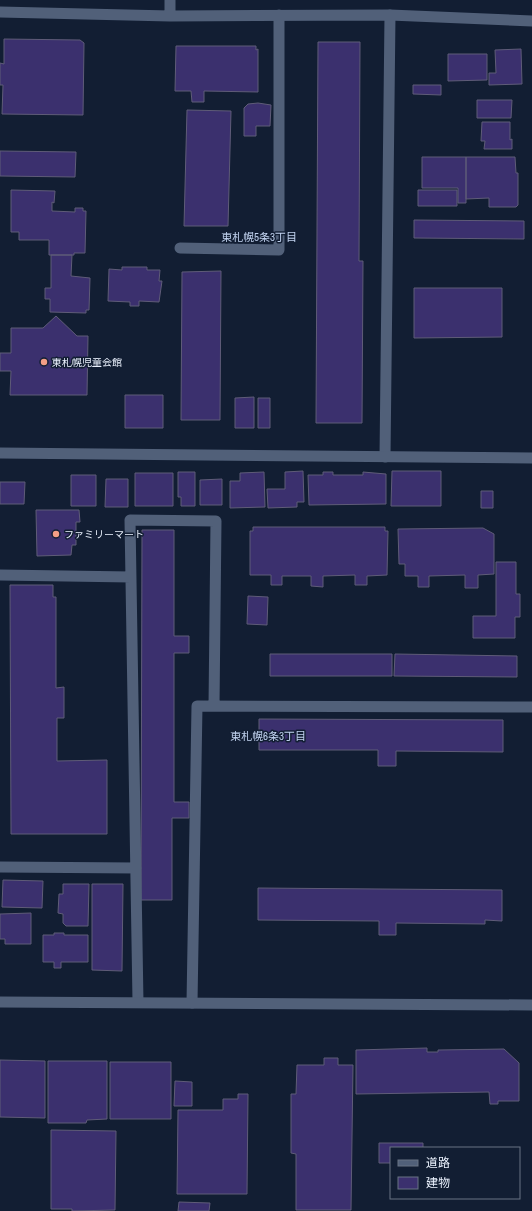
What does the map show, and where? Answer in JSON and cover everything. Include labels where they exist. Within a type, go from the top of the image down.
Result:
[{"type":"street","points":[[170,0],[170,16]]},
{"type":"street","points":[[0,12],[170,16],[390,15],[532,21]]},
{"type":"street","points":[[180,248],[279,250],[279,15]]},
{"type":"street","points":[[385,457],[390,15]]},
{"type":"street","points":[[0,453],[532,458]]},
{"type":"street","points":[[138,1002],[130,520],[216,521],[214,706]]},
{"type":"street","points":[[0,575],[131,577]]},
{"type":"street","points":[[192,1003],[196,706],[532,706]]},
{"type":"street","points":[[0,867],[136,868]]},
{"type":"street","points":[[0,1002],[532,1005]]},
{"type":"building","points":[[4,39],[80,40],[84,43],[83,115],[2,114],[3,85],[0,85],[0,63],[4,64]]},
{"type":"building","points":[[318,42],[360,42],[359,261],[363,261],[362,423],[316,423]]},
{"type":"building","points":[[176,46],[256,46],[256,50],[258,49],[258,92],[204,91],[204,102],[192,102],[191,91],[175,91]]},
{"type":"building","points":[[521,49],[522,84],[489,85],[489,73],[496,73],[495,50]]},
{"type":"building","points":[[448,54],[487,54],[487,80],[448,81]]},
{"type":"building","points":[[413,85],[441,85],[441,95],[413,94]]},
{"type":"building","points":[[477,100],[512,100],[511,118],[477,118]]},
{"type":"building","points":[[258,103],[271,105],[270,126],[256,126],[256,136],[244,136],[244,108],[248,104]]},
{"type":"building","points":[[187,110],[231,111],[228,226],[184,226]]},
{"type":"building","points":[[482,122],[510,122],[510,140],[512,139],[512,149],[484,149],[485,141],[481,141]]},
{"type":"building","points":[[0,151],[76,152],[75,177],[0,176]]},
{"type":"building","points":[[422,157],[466,157],[466,203],[458,203],[458,188],[422,188]]},
{"type":"building","points":[[466,157],[515,157],[516,173],[518,173],[518,205],[516,207],[489,207],[489,198],[466,199]]},
{"type":"building","points":[[11,190],[55,191],[54,203],[52,202],[52,211],[75,212],[75,208],[83,208],[83,211],[86,211],[85,253],[74,253],[74,255],[49,255],[49,240],[19,240],[19,232],[11,232]]},
{"type":"building","points":[[418,190],[457,190],[457,206],[418,206]]},
{"type":"building","points":[[414,220],[524,221],[524,239],[414,238]]},
{"type":"building","points":[[51,255],[72,255],[71,276],[90,278],[89,310],[86,310],[86,313],[50,312],[50,299],[45,299],[45,288],[51,288]]},
{"type":"building","points":[[122,267],[147,267],[147,270],[160,270],[159,281],[162,281],[159,302],[139,301],[139,306],[130,306],[130,302],[108,301],[109,269],[122,270]]},
{"type":"building","points":[[221,271],[220,420],[181,420],[182,272]]},
{"type":"building","points":[[414,288],[502,288],[502,337],[414,338]]},
{"type":"building","name":"東札幌児童会館","points":[[56,316],[77,336],[88,336],[87,395],[10,395],[11,371],[0,371],[0,353],[11,353],[11,328],[43,328]]},
{"type":"building","points":[[125,395],[163,395],[163,428],[125,428]]},
{"type":"building","points":[[254,397],[254,428],[235,428],[235,398]]},
{"type":"building","points":[[258,398],[270,398],[270,428],[258,428]]},
{"type":"building","points":[[303,471],[304,502],[297,502],[297,507],[268,508],[267,489],[285,489],[285,472]]},
{"type":"building","points":[[392,471],[441,471],[441,506],[391,506]]},
{"type":"building","points":[[178,472],[195,472],[195,506],[181,506],[181,497],[178,497]]},
{"type":"building","points":[[264,472],[265,507],[230,508],[230,481],[240,481],[240,473]]},
{"type":"building","points":[[323,472],[333,472],[333,475],[363,475],[363,472],[386,474],[386,504],[309,505],[308,475],[323,475]]},
{"type":"building","points":[[135,473],[173,473],[173,506],[135,506]]},
{"type":"building","points":[[71,475],[96,475],[96,506],[71,506]]},
{"type":"building","points":[[106,479],[128,479],[128,507],[105,507]]},
{"type":"building","points":[[222,479],[222,505],[200,505],[200,480]]},
{"type":"building","points":[[0,482],[25,482],[24,504],[0,504]]},
{"type":"building","points":[[481,491],[493,491],[493,508],[481,508]]},
{"type":"building","name":"ファミリーマート","points":[[36,510],[79,510],[80,522],[76,522],[76,545],[72,545],[71,555],[37,556]]},
{"type":"building","points":[[253,527],[385,527],[385,531],[388,531],[387,575],[367,576],[367,585],[355,585],[355,575],[323,576],[323,587],[311,586],[311,576],[282,576],[282,585],[271,585],[271,575],[250,575],[250,531],[253,531]]},
{"type":"building","points":[[483,528],[494,534],[494,574],[478,575],[478,588],[465,588],[465,575],[429,576],[429,587],[418,587],[418,576],[405,576],[405,564],[399,564],[398,529]]},
{"type":"building","points":[[142,530],[174,530],[174,636],[189,636],[189,653],[174,653],[174,802],[189,802],[189,818],[172,818],[172,900],[141,900]]},
{"type":"building","points":[[496,562],[516,562],[516,594],[520,594],[520,617],[515,617],[515,638],[473,638],[473,616],[496,616]]},
{"type":"building","points":[[10,585],[53,585],[53,597],[56,597],[56,688],[64,687],[64,718],[57,718],[57,761],[107,760],[107,834],[11,834]]},
{"type":"building","points":[[248,596],[268,597],[267,625],[247,624]]},
{"type":"building","points":[[270,654],[392,654],[392,676],[270,676]]},
{"type":"building","points":[[395,654],[517,656],[517,677],[394,676]]},
{"type":"building","points":[[259,719],[503,720],[503,752],[396,751],[396,766],[378,766],[378,750],[259,750]]},
{"type":"building","points":[[3,880],[43,881],[42,908],[2,907]]},
{"type":"building","points":[[63,884],[89,884],[88,926],[66,926],[63,923],[63,914],[58,913],[59,894],[63,894]]},
{"type":"building","points":[[92,884],[123,884],[122,971],[92,970]]},
{"type":"building","points":[[258,888],[502,890],[502,921],[485,920],[485,924],[396,923],[396,935],[379,935],[379,921],[258,920]]},
{"type":"building","points":[[31,913],[31,944],[5,944],[5,939],[0,939],[0,914]]},
{"type":"building","points":[[54,933],[64,933],[64,935],[88,935],[88,962],[61,962],[61,968],[54,968],[54,962],[43,962],[43,935],[54,935]]},
{"type":"building","points":[[427,1048],[427,1052],[438,1052],[438,1050],[504,1049],[519,1063],[519,1101],[498,1101],[498,1104],[490,1104],[489,1092],[356,1094],[356,1050]]},
{"type":"building","points":[[324,1058],[338,1058],[338,1065],[353,1065],[351,1210],[296,1210],[296,1154],[291,1153],[291,1094],[296,1094],[297,1065],[324,1065]]},
{"type":"building","points":[[0,1060],[45,1061],[45,1118],[0,1117]]},
{"type":"building","points":[[48,1061],[107,1061],[107,1119],[87,1120],[86,1123],[48,1123]]},
{"type":"building","points":[[110,1062],[171,1062],[171,1119],[110,1119]]},
{"type":"building","points":[[175,1081],[192,1082],[192,1106],[174,1106]]},
{"type":"building","points":[[238,1094],[248,1094],[247,1194],[177,1194],[178,1110],[223,1110],[223,1099],[238,1099]]},
{"type":"building","points":[[51,1130],[116,1131],[115,1210],[72,1211],[72,1209],[51,1209]]},
{"type":"building","points":[[379,1143],[423,1143],[423,1147],[390,1147],[390,1163],[379,1163]]},
{"type":"building","points":[[179,1202],[210,1203],[209,1211],[178,1211]]},
{"type":"place","name":"東札幌児童会館","points":[[44,362]]},
{"type":"place","name":"ファミリーマート","points":[[56,534]]},
{"type":"district","name":"東札幌5条3丁目","points":[[259,237]]},
{"type":"district","name":"東札幌6条3丁目","points":[[268,736]]}]
